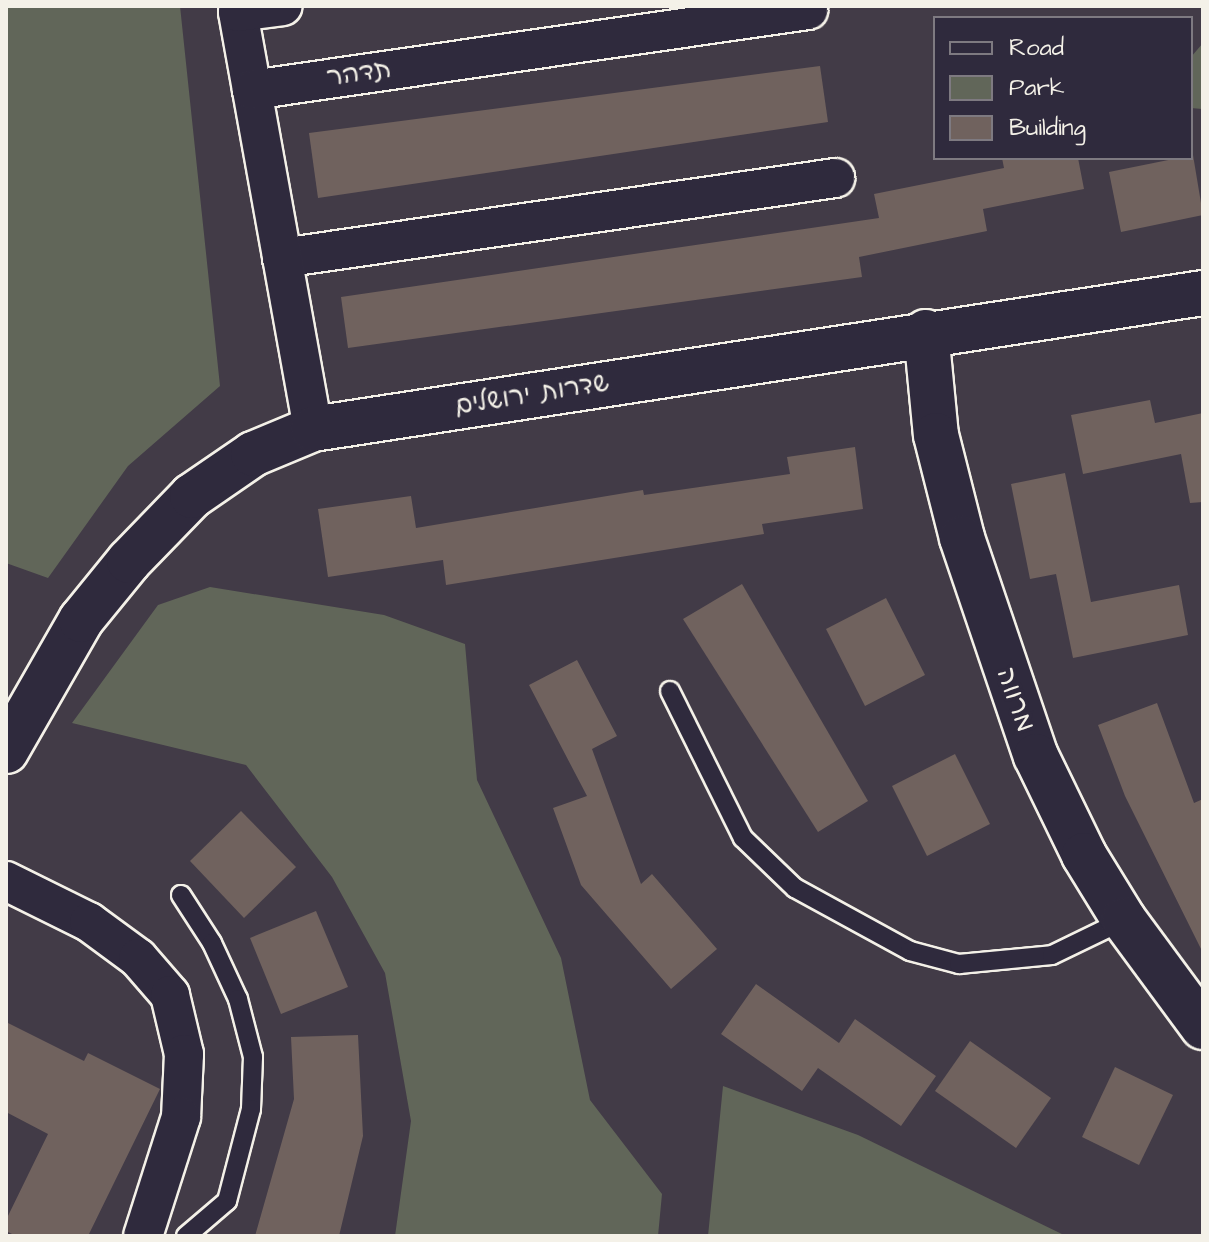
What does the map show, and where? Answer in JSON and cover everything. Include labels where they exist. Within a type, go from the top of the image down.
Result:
[{"type":"street","points":[[283,6],[238,12],[313,429]]},
{"type":"street","name":"תדהר","points":[[252,90],[808,10]]},
{"type":"street","points":[[282,258],[835,178]]},
{"type":"street","name":"שדרות ירושלים","points":[[6,751],[81,620],[129,561],[192,496],[253,454],[313,429],[926,332],[1203,293]]},
{"type":"street","name":"מרווה","points":[[926,332],[936,435],[987,625],[1036,756],[1084,855],[1124,920],[1203,1027]]},
{"type":"street","points":[[6,881],[89,922],[138,958],[170,995],[184,1054],[181,1117],[143,1236]]},
{"type":"lane","points":[[670,691],[743,838],[795,888],[910,951],[959,964],[1052,955],[1124,920]]},
{"type":"lane","points":[[181,895],[238,999],[253,1057],[249,1122],[227,1201],[186,1236]]},
{"type":"green space","points":[[180,6],[220,386],[128,466],[48,578],[6,563],[6,7]]},
{"type":"green space","points":[[1203,43],[1203,109],[1193,108],[1193,55]]},
{"type":"green space","points":[[210,587],[384,615],[465,644],[477,780],[561,958],[590,1100],[662,1194],[658,1236],[395,1236],[411,1121],[385,973],[332,877],[246,765],[72,723],[158,605]]},
{"type":"green space","points":[[723,1086],[858,1135],[1066,1236],[708,1236]]},
{"type":"building","points":[[820,66],[828,122],[318,198],[309,133]]},
{"type":"building","points":[[1193,155],[1203,215],[1121,232],[1109,172],[1168,160],[1193,160]]},
{"type":"building","points":[[1002,160],[1078,160],[1084,189],[983,209],[987,231],[859,257],[862,277],[348,348],[341,297],[879,218],[874,194],[1004,168]]},
{"type":"building","points":[[1150,400],[1155,423],[1203,413],[1203,502],[1190,503],[1181,454],[1083,474],[1071,415]]},
{"type":"building","points":[[855,447],[863,509],[762,524],[764,534],[446,585],[443,560],[328,577],[318,509],[411,496],[416,528],[643,490],[644,495],[790,474],[787,457]]},
{"type":"building","points":[[1065,473],[1091,602],[1179,585],[1188,635],[1073,658],[1056,574],[1030,579],[1011,484]]},
{"type":"building","points":[[742,584],[868,801],[818,832],[683,619]]},
{"type":"building","points":[[886,598],[925,675],[865,706],[826,629]]},
{"type":"building","points":[[577,660],[617,736],[592,749],[641,884],[652,874],[717,949],[671,989],[581,885],[553,808],[587,796],[529,685]]},
{"type":"building","points":[[1157,703],[1194,803],[1203,799],[1203,953],[1125,796],[1098,725]]},
{"type":"building","points":[[955,754],[990,824],[927,856],[892,786]]},
{"type":"building","points":[[241,811],[296,867],[244,918],[190,861]]},
{"type":"building","points":[[316,911],[348,987],[281,1014],[250,938]]},
{"type":"building","points":[[756,984],[839,1043],[855,1019],[936,1076],[901,1126],[818,1068],[802,1091],[721,1034]]},
{"type":"building","points":[[6,1022],[84,1061],[88,1053],[160,1089],[88,1236],[16,1236],[6,1231],[6,1220],[48,1134],[6,1112]]},
{"type":"building","points":[[358,1035],[363,1136],[339,1236],[255,1236],[294,1099],[291,1037]]},
{"type":"building","points":[[970,1041],[1051,1098],[1016,1148],[935,1091]]},
{"type":"building","points":[[1115,1067],[1173,1095],[1139,1165],[1082,1137]]}]
